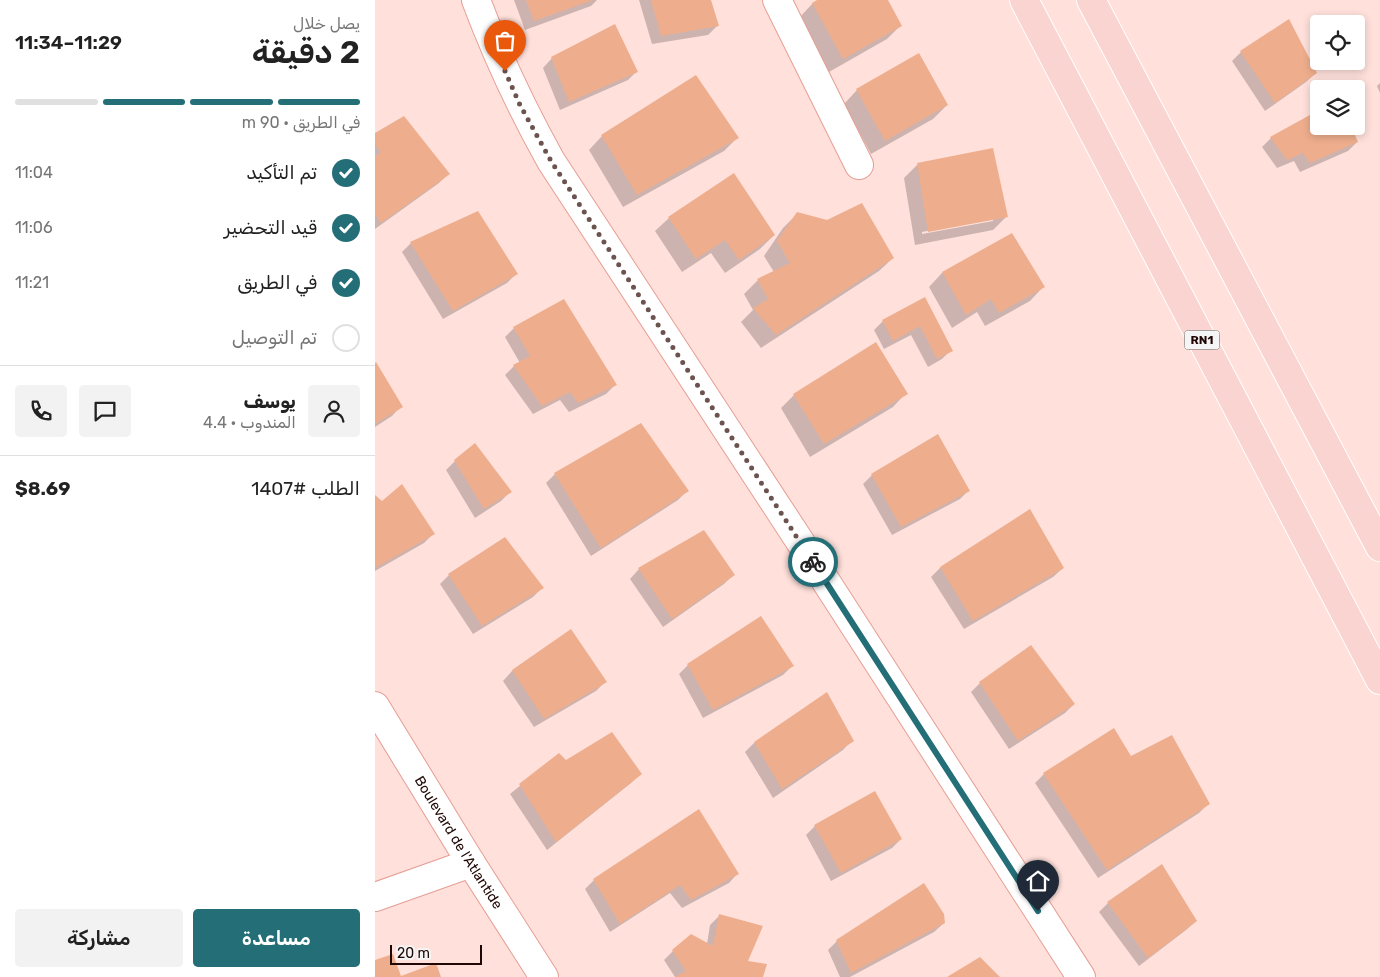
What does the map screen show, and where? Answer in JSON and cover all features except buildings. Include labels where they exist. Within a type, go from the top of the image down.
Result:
[{"type":"highway","name":"RN1","points":[[1024,0],[1380,680]]},
{"type":"highway","points":[[1091,0],[1380,547]]},
{"type":"street","points":[[476,0],[520,105],[551,161],[811,558],[1081,977]]},
{"type":"street","points":[[777,0],[859,164]]},
{"type":"street","name":"Boulevard de l'Atlantide","points":[[375,706],[471,863],[544,977]]},
{"type":"street","points":[[375,897],[471,863]]},
{"type":"way so far","points":[[505,71],[520,105],[551,161],[813,562]]},
{"type":"route","points":[[813,562],[1038,911]]}]
